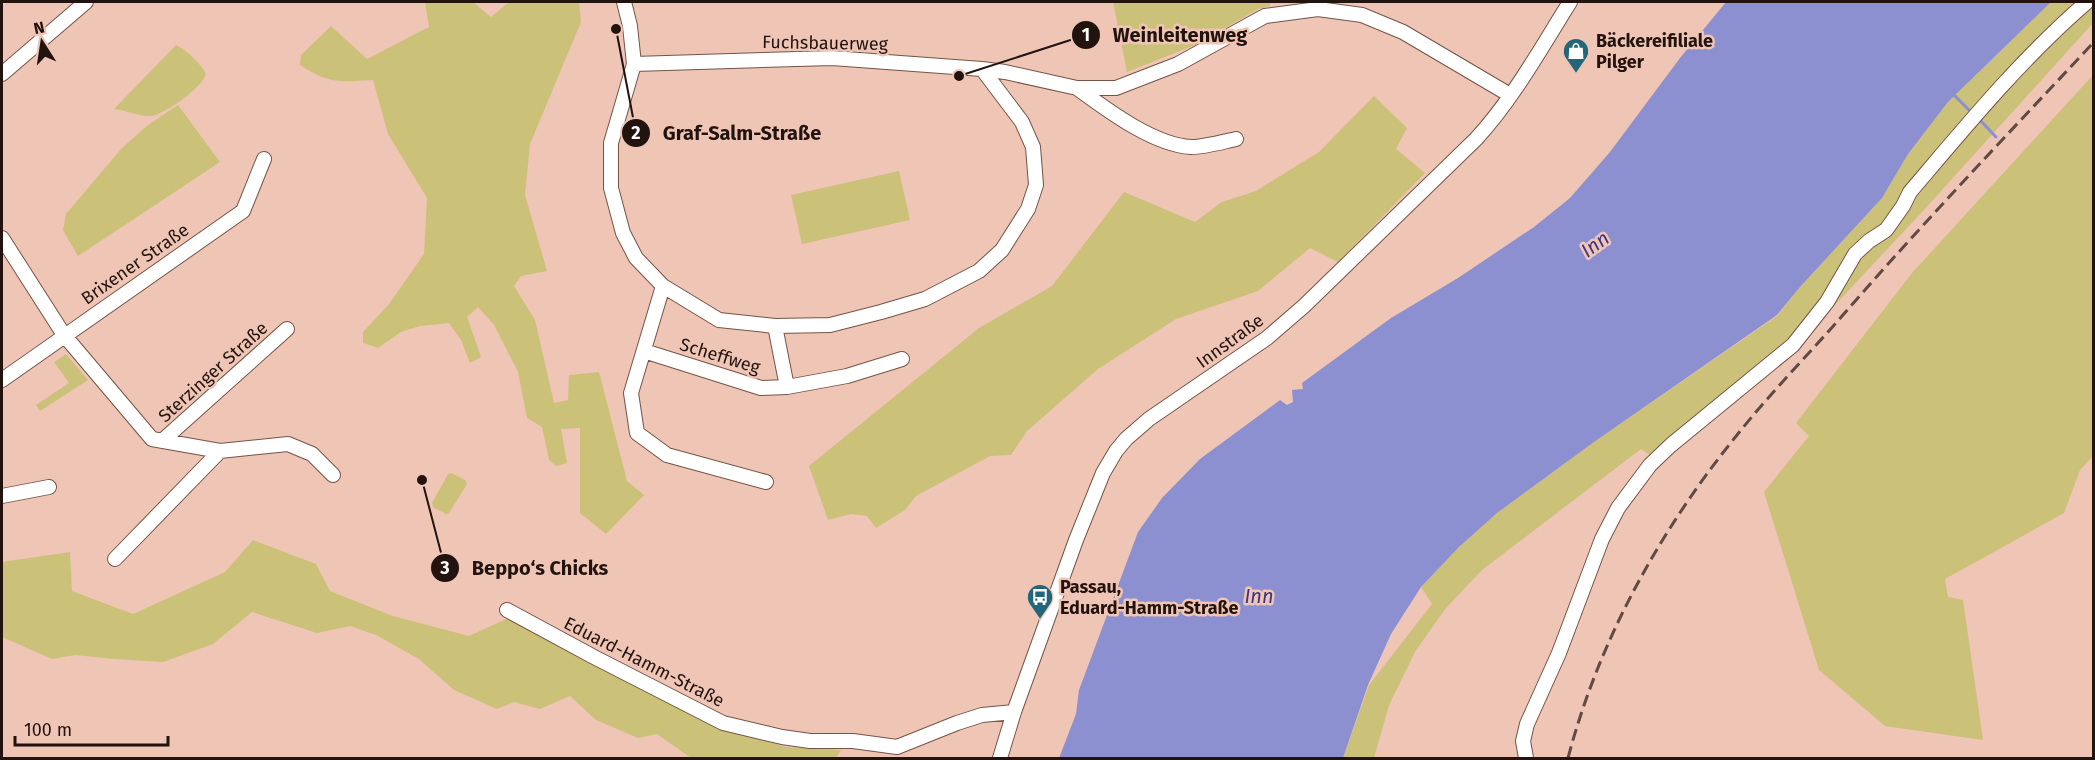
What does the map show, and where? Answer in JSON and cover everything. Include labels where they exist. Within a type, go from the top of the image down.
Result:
[{"type":"street","points":[[2,74],[86,2]]},
{"type":"street","points":[[624,2],[630,26],[634,64],[611,143],[611,188],[623,233],[636,258],[663,286],[719,320],[775,326],[830,325],[925,299],[979,271],[1002,250],[1028,209],[1036,185],[1033,147],[1022,122],[982,69]]},
{"type":"street","name":"Innstraße","points":[[1000,759],[1014,712],[1076,540],[1103,473],[1116,451],[1149,419],[1267,338],[1304,306],[1476,139],[1490,124],[1510,95],[1570,2]]},
{"type":"street","points":[[1527,759],[1523,741],[1527,724],[1559,652],[1602,539],[1618,508],[1636,483],[1650,465],[1671,445],[1793,345],[1827,302],[1855,254],[1886,230],[1910,192],[1980,108],[2032,52],[2087,2]]},
{"type":"street","name":"Fuchsbauerweg","points":[[634,64],[832,58],[982,69],[1077,87],[1116,88],[1178,64],[1265,16],[1318,9],[1362,15],[1403,32],[1510,95]]},
{"type":"street","name":"Fuchsbauerweg","points":[[1077,87],[1108,110],[1153,137],[1191,147],[1236,140]]},
{"type":"street","name":"Brixener Straße","points":[[2,380],[243,212],[264,159]]},
{"type":"street","points":[[2,240],[64,335],[153,439],[220,451],[288,444],[312,454],[333,475]]},
{"type":"street","points":[[663,286],[631,393],[637,433],[666,455],[766,482]]},
{"type":"street","name":"Scheffweg","points":[[775,326],[787,387]]},
{"type":"street","name":"Sterzinger Straße","points":[[162,441],[287,329]]},
{"type":"street","name":"Scheffweg","points":[[644,351],[760,388],[787,387],[847,376],[902,359]]},
{"type":"street","points":[[115,559],[220,451]]},
{"type":"street","points":[[2,496],[49,488]]},
{"type":"street","name":"Eduard-Hamm-Straße","points":[[507,610],[723,723],[782,737],[810,741],[853,741],[897,747],[982,715],[1014,712]]},
{"type":"shaded area","points":[[425,2],[473,2],[491,17],[509,2],[579,2],[581,22],[530,144],[525,195],[547,271],[521,276],[514,286],[535,320],[554,403],[568,400],[569,375],[599,372],[627,481],[644,495],[606,534],[580,513],[580,428],[561,429],[567,463],[556,466],[549,460],[542,427],[527,418],[518,372],[494,325],[478,307],[467,317],[481,357],[470,363],[461,340],[449,323],[420,326],[401,332],[378,348],[363,343],[363,332],[389,304],[424,254],[427,198],[388,134],[373,80],[327,79],[300,65],[301,55],[331,26],[367,59],[429,27]]},
{"type":"shaded area","points":[[1113,2],[1270,2],[1270,6],[1258,9],[1195,45],[1127,72]]},
{"type":"shaded area","points":[[2051,2],[2093,2],[2093,23],[1923,211],[1791,352],[1653,457],[1641,449],[1482,570],[1446,608],[1416,650],[1389,705],[1374,758],[1343,758],[1369,685],[1432,604],[1421,587],[1459,547],[1497,513],[1594,442],[1777,316],[1800,287],[1882,198],[1908,154],[1948,102]]},
{"type":"shaded area","points":[[176,45],[193,58],[206,74],[198,86],[165,111],[151,116],[114,109]]},
{"type":"shaded area","points":[[2093,75],[2093,456],[2080,470],[2064,513],[1945,579],[1948,597],[1963,600],[1983,740],[1885,726],[1819,670],[1764,492],[1809,436],[1796,423],[1912,273]]},
{"type":"shaded area","points":[[1374,96],[1407,128],[1396,149],[1425,173],[1338,262],[1310,248],[1258,291],[1176,319],[1098,369],[1027,431],[1011,455],[990,456],[916,496],[905,510],[876,528],[867,516],[851,514],[828,520],[809,466],[979,328],[1052,286],[1124,192],[1195,222],[1222,202],[1256,191],[1319,152]]},
{"type":"shaded area","points":[[178,105],[220,162],[78,256],[63,230],[66,214],[122,148],[148,125]]},
{"type":"shaded area","points":[[899,171],[910,220],[802,244],[791,195]]},
{"type":"shaded area","points":[[66,354],[88,380],[40,411],[36,405],[69,383],[54,362]]},
{"type":"shaded area","points":[[451,473],[465,480],[467,484],[449,513],[446,514],[433,507],[432,503],[448,474]]},
{"type":"shaded area","points":[[253,540],[316,564],[330,591],[393,616],[469,636],[513,616],[720,726],[786,747],[841,750],[836,758],[691,758],[657,734],[638,738],[596,720],[570,696],[540,709],[514,702],[497,709],[454,690],[419,659],[376,635],[350,626],[317,633],[252,612],[213,644],[163,662],[75,655],[52,659],[2,637],[2,562],[70,552],[72,591],[133,614],[225,572]]},
{"type":"water","name":"Inn","points":[[1726,2],[2051,2],[1948,102],[1908,154],[1882,198],[1777,315],[1594,442],[1497,513],[1459,547],[1421,587],[1391,634],[1368,685],[1343,758],[1059,758],[1076,714],[1079,690],[1138,532],[1162,498],[1200,459],[1280,400],[1287,405],[1293,402],[1292,390],[1303,389],[1302,383],[1391,318],[1458,278],[1534,227],[1570,198],[1610,152],[1680,58]]},
{"type":"waterway","points":[[1953,94],[1972,113]]},
{"type":"waterway","points":[[1979,119],[1996,137]]},
{"type":"railway","points":[[1568,758],[1597,671],[1635,588],[1682,509],[1709,471],[1761,406],[1899,252],[2094,42]]},
{"type":"place","name":"Graf-Salm-Straße","points":[[616,29]]},
{"type":"place","name":"Bäckereifiliale Pilger","points":[[1576,74]]},
{"type":"place","name":"Weinleitenweg","points":[[959,76]]},
{"type":"place","name":"Beppo‘s Chicks","points":[[422,480]]},
{"type":"place","name":"Passau, Eduard-Hamm-Straße","points":[[1040,620]]}]
